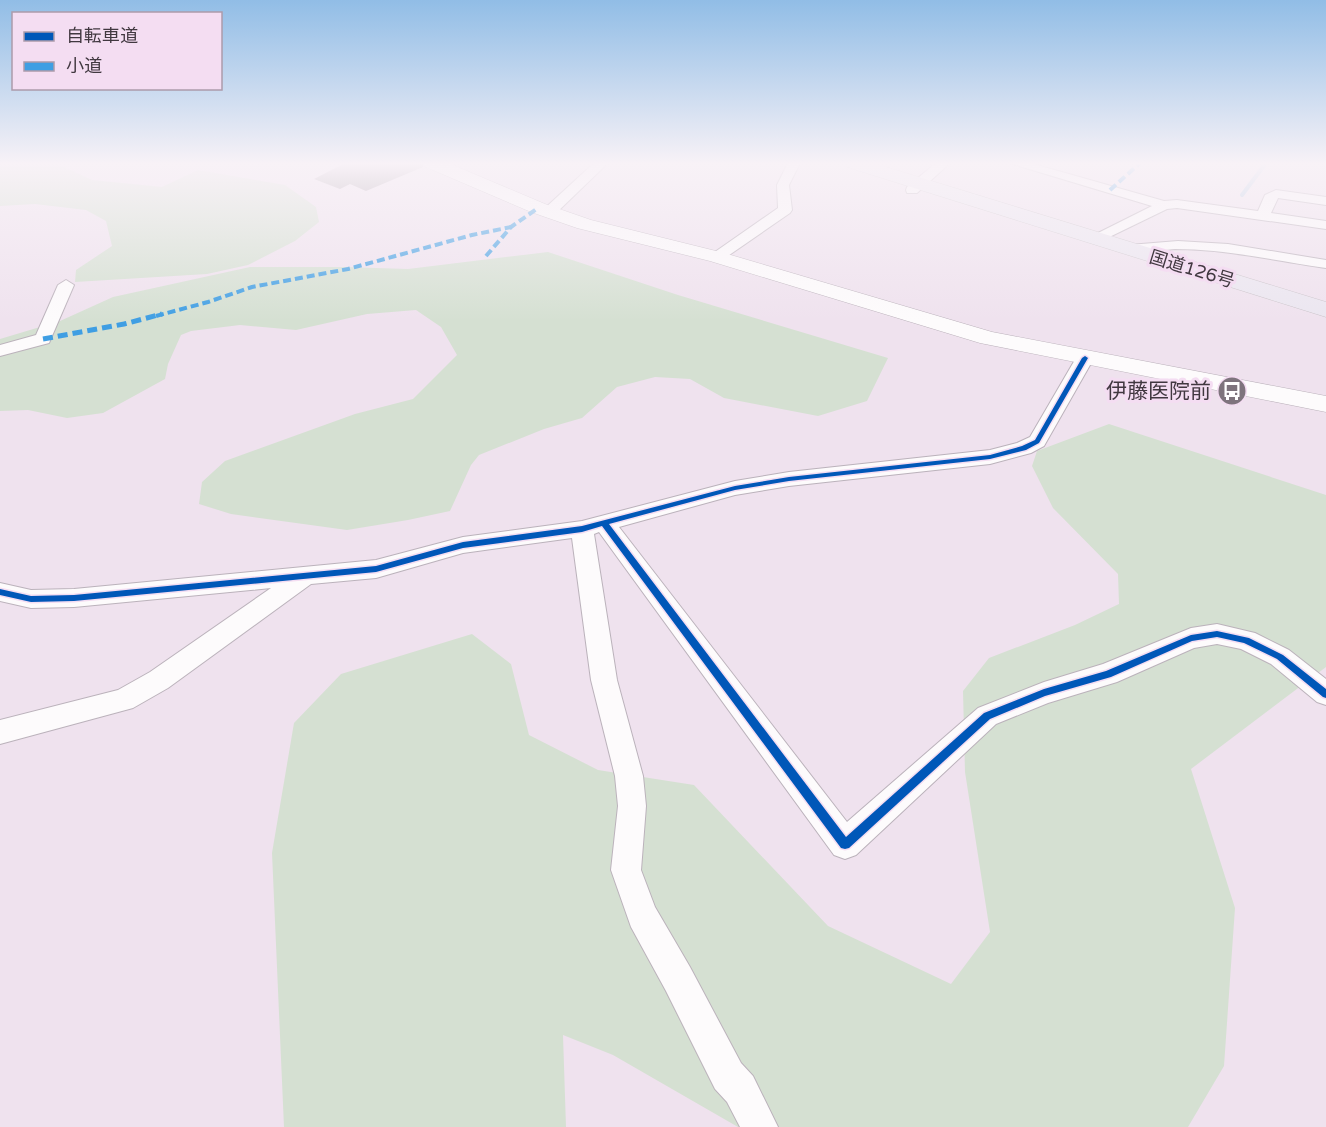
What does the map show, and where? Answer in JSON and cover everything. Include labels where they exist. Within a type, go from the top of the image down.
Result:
[{"type":"highway","name":"国道126号","points":[[1015,216],[1326,310]]},
{"type":"street","points":[[559,216],[584,224],[717,256],[988,338],[1326,404]]},
{"type":"street","points":[[717,256],[777,216]]},
{"type":"street","points":[[1097,239],[1143,216]]},
{"type":"street","points":[[1254,216],[1326,225]]},
{"type":"street","points":[[1128,249],[1143,246],[1200,246],[1326,264]]},
{"type":"street","points":[[0,351],[25,342],[43,339],[66,285]]},
{"type":"street","points":[[1,594],[31,599],[74,598],[376,569],[463,545],[593,526],[735,488],[789,478],[990,458],[1024,448],[1037,441],[1085,358]]},
{"type":"street","points":[[593,526],[845,844],[987,716],[1044,693],[1108,674],[1191,638],[1217,634],[1245,640],[1280,657],[1326,694]]},
{"type":"street","points":[[593,526],[604,680],[629,776],[632,806],[626,870],[642,916],[678,979],[728,1076],[740,1089],[759,1127]]},
{"type":"street","points":[[0,732],[124,700],[159,680],[307,575]]},
{"type":"green space","points":[[96,216],[318,216],[319,222],[295,241],[248,265],[207,274],[75,282],[76,270],[112,246],[106,221]]},
{"type":"green space","points":[[548,252],[678,295],[888,358],[867,401],[818,416],[724,398],[690,379],[655,377],[617,387],[582,418],[544,429],[479,455],[471,465],[450,511],[347,530],[231,514],[199,504],[202,482],[225,461],[355,414],[413,399],[457,355],[441,327],[416,310],[367,314],[296,330],[240,325],[191,331],[181,335],[168,364],[165,379],[103,413],[67,418],[28,410],[0,411],[0,339],[60,321],[113,297],[250,267],[408,269]]},
{"type":"green space","points":[[1109,424],[1326,495],[1326,667],[1191,769],[1235,908],[1224,1066],[1188,1127],[738,1127],[613,1055],[563,1035],[566,1127],[284,1127],[272,853],[294,723],[341,674],[472,634],[511,664],[529,735],[598,770],[694,785],[828,926],[951,984],[990,932],[965,772],[963,691],[989,658],[1075,625],[1119,604],[1118,574],[1053,508],[1032,466],[1037,451]]},
{"type":"marked path","points":[[486,256],[511,227],[527,216]]},
{"type":"marked path","points":[[43,339],[124,324],[208,302],[252,287],[348,269],[472,235],[511,227]]},
{"type":"cycle path","points":[[0,592],[31,599],[74,598],[376,569],[463,545],[582,529],[735,488],[789,479],[990,457],[1024,448],[1037,441],[1085,358]]},
{"type":"cycle path","points":[[604,523],[845,844],[987,716],[1044,693],[1108,674],[1191,638],[1217,634],[1246,640],[1280,657],[1326,694]]},
{"type":"place","name":"伊藤医院前","points":[[1232,391]]}]
